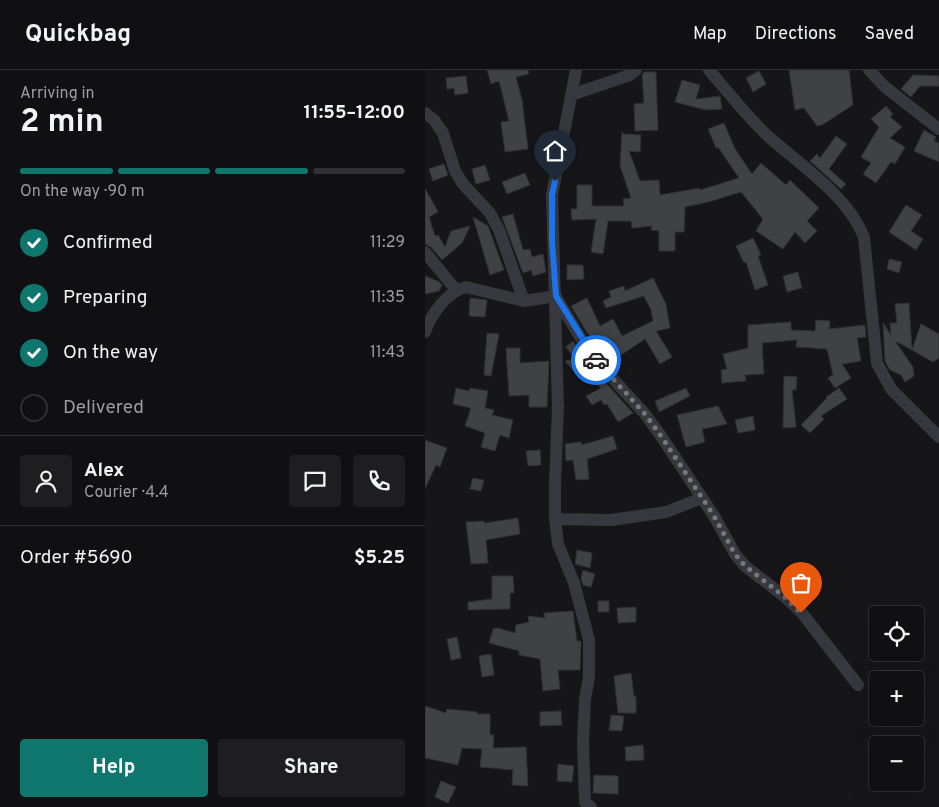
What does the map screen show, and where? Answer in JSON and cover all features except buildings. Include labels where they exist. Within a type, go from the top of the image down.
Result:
[{"type":"street","points":[[576,70],[552,195],[558,407],[555,519],[559,544],[574,583],[589,640],[589,677],[585,699],[583,743],[585,802],[591,807]]},
{"type":"street","points":[[571,96],[630,75],[635,70]]},
{"type":"street","points":[[709,70],[770,138],[831,191],[860,228],[864,238],[877,364],[891,389],[939,437]]},
{"type":"street","points":[[869,70],[885,86],[939,129]]},
{"type":"street","points":[[425,113],[434,120],[443,133],[455,171],[463,184],[489,213],[499,230],[524,301]]},
{"type":"street","points":[[425,252],[457,290]]},
{"type":"street","points":[[425,332],[435,312],[457,290],[466,287],[524,301],[556,296]]},
{"type":"street","points":[[556,296],[591,355],[645,414],[702,498],[740,560],[785,597],[801,613],[858,685]]},
{"type":"street","points":[[555,519],[611,520],[666,512],[702,498]]},
{"type":"way so far","points":[[596,360],[645,414],[661,436],[714,516],[735,554],[745,566],[771,585],[801,613]]},
{"type":"route","points":[[555,181],[552,195],[552,241],[556,296],[591,355],[596,360]]}]
